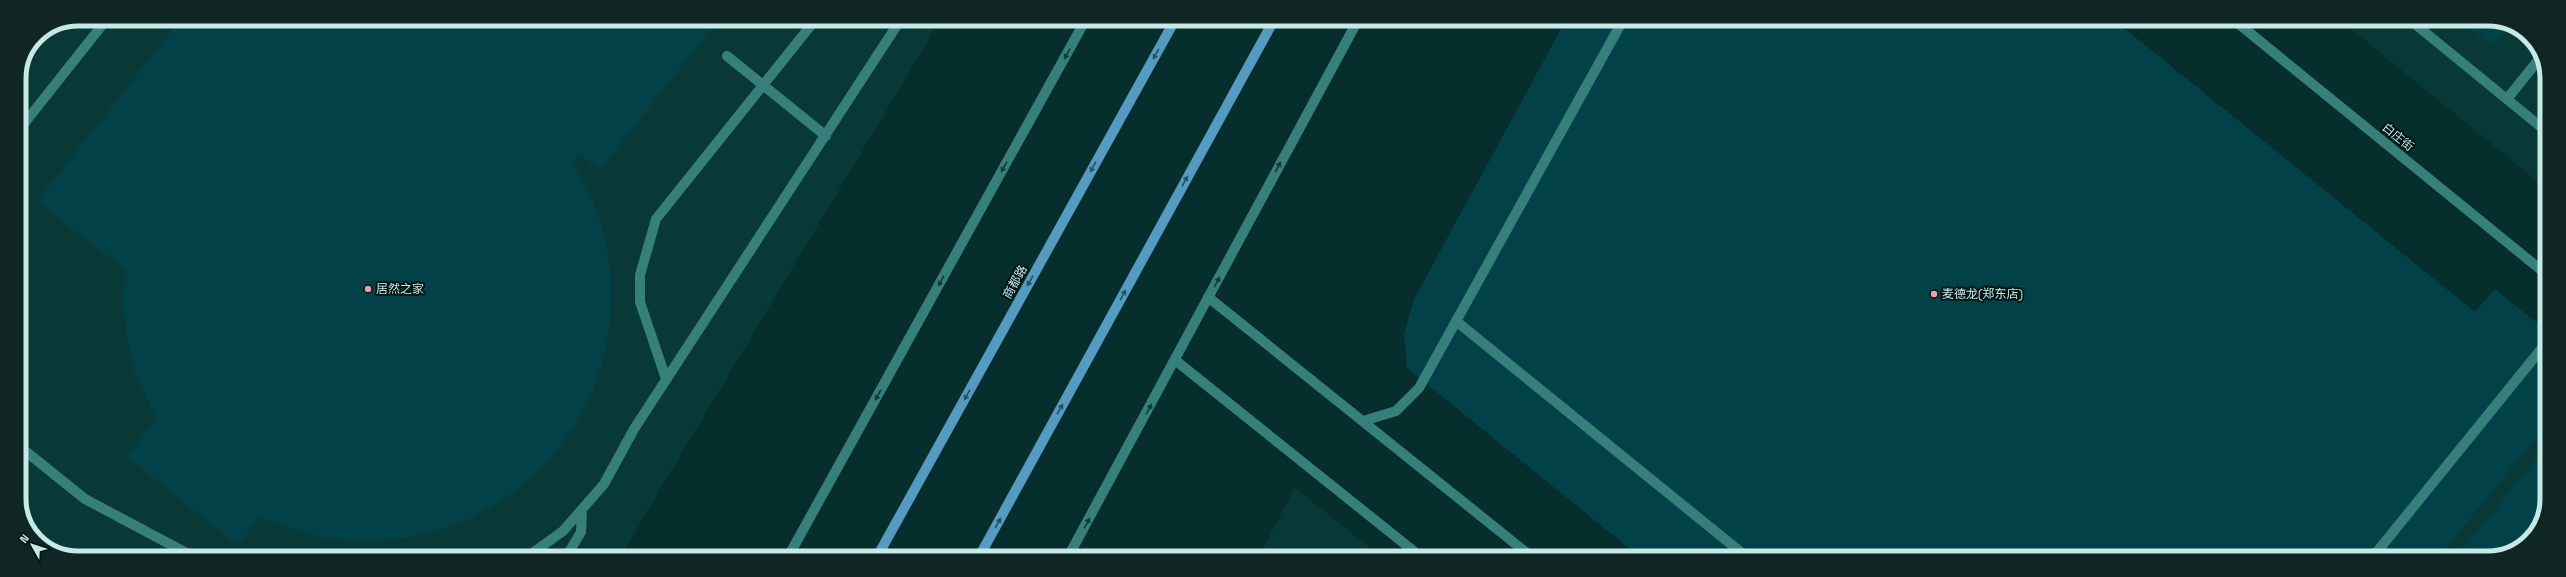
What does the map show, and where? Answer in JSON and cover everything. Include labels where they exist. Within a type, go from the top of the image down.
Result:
[{"type":"main road","name":"商都路","points":[[880,551],[1172,26]]},
{"type":"main road","points":[[982,551],[1271,26]]},
{"type":"street","points":[[26,121],[102,26]]},
{"type":"street","points":[[666,379],[640,302],[640,275],[656,219],[810,26]]},
{"type":"street","points":[[535,551],[563,530],[604,484],[634,429],[897,26]]},
{"type":"street","points":[[791,551],[1083,26]]},
{"type":"street","points":[[1071,551],[1355,26]]},
{"type":"street","points":[[1363,421],[1396,411],[1419,388],[1619,26]]},
{"type":"street","name":"白庄街","points":[[2241,26],[2540,269]]},
{"type":"street","points":[[2417,26],[2540,126]]},
{"type":"street","points":[[727,56],[826,136]]},
{"type":"street","points":[[2507,99],[2537,62]]},
{"type":"street","points":[[1208,297],[1524,551]]},
{"type":"street","points":[[1456,320],[1739,551]]},
{"type":"street","points":[[2378,551],[2540,351]]},
{"type":"street","points":[[1175,360],[1412,551]]},
{"type":"street","points":[[26,452],[85,499],[183,551]]},
{"type":"street","points":[[570,551],[581,532],[582,510]]},
{"type":"shaded area","name":"居然之家","points":[[78,26],[937,26],[624,551],[78,551],[68,550],[52,544],[52,525],[33,525],[26,502],[26,78],[30,58],[41,41],[58,30]]},
{"type":"shaded area","points":[[2347,26],[2488,26],[2508,30],[2522,39],[2536,58],[2540,75],[2540,183]]},
{"type":"shaded area","points":[[2540,434],[2539,509],[2533,525],[2527,533],[2517,542],[2498,550],[2444,551]]},
{"type":"shaded area","points":[[1295,488],[1374,551],[1261,551]]},
{"type":"building","name":"居然之家","points":[[175,26],[713,26],[600,170],[579,154],[572,162],[593,201],[605,237],[611,274],[611,312],[606,349],[595,386],[578,420],[557,451],[531,478],[502,500],[471,518],[437,531],[401,539],[366,541],[329,539],[294,530],[260,517],[238,545],[127,457],[156,418],[134,370],[127,337],[123,303],[125,270],[37,201]]},
{"type":"building","name":"麦德龙(郑东店)","points":[[1563,26],[2121,26],[2475,312],[2495,289],[2540,325],[2540,434],[2444,551],[1632,551],[1407,368],[1404,334],[1414,299]]},
{"type":"building","points":[[2467,26],[2488,26],[2506,29],[2492,46]]},
{"type":"building","points":[[2540,453],[2539,509],[2533,525],[2527,533],[2517,542],[2498,550],[2462,551]]},
{"type":"place","name":"居然之家","points":[[368,289]]},
{"type":"place","name":"麦德龙(郑东店)","points":[[1934,294]]}]
